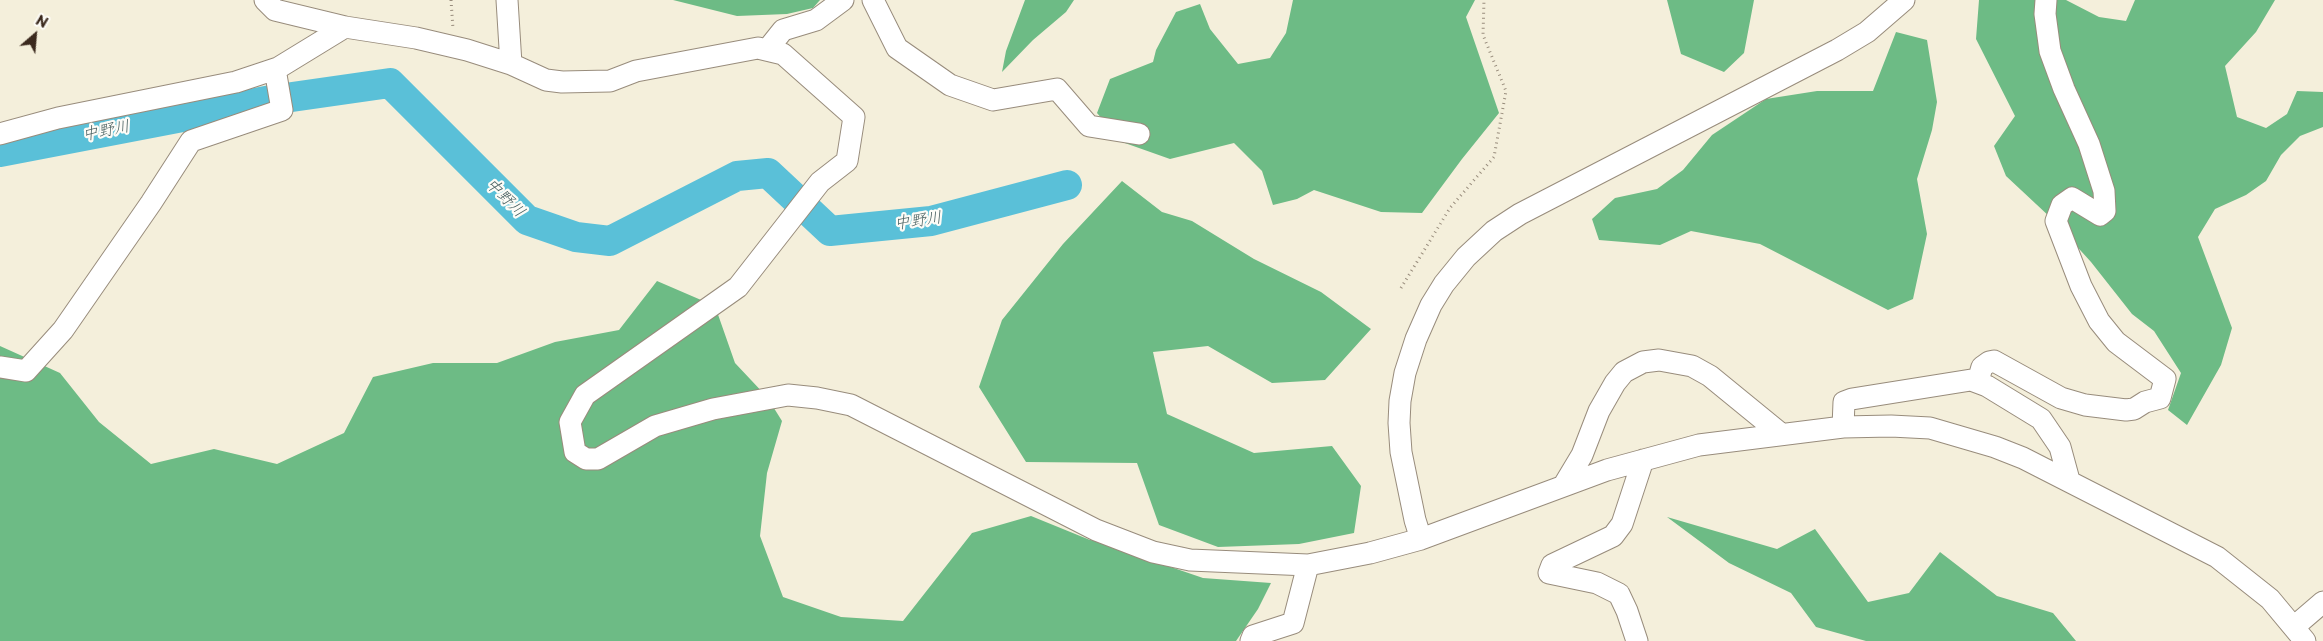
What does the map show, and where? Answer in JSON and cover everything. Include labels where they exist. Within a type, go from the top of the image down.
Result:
[{"type":"street","points":[[265,0],[275,10],[345,27],[416,38],[454,47],[511,64],[546,80],[562,82],[610,81],[636,71],[758,48],[783,54],[854,117],[846,161],[820,182],[738,286],[585,395],[570,422],[575,452],[586,459],[598,460],[655,426],[713,409],[788,395],[817,398],[851,405],[1096,530],[1153,552],[1190,560],[1308,565],[1370,554],[1421,539],[1564,485],[1643,460],[1699,445],[1843,427],[1891,426],[1930,428],[1995,447],[2068,480],[2218,557],[2270,599],[2300,634],[2323,602]]},
{"type":"street","points":[[507,0],[511,64]]},
{"type":"street","points":[[767,50],[783,30],[816,20],[843,0]]},
{"type":"street","points":[[873,0],[897,48],[950,85],[993,100],[1057,89],[1089,126],[1139,134]]},
{"type":"street","points":[[1421,539],[1415,520],[1402,452],[1399,423],[1400,401],[1405,373],[1416,339],[1431,306],[1444,284],[1466,258],[1494,231],[1520,214],[1837,50],[1867,32],[1904,0]]},
{"type":"street","points":[[1978,381],[1982,367],[1994,361],[2061,398],[2085,405],[2126,410],[2134,409],[2145,402],[2160,398],[2165,379],[2116,342],[2099,321],[2081,286],[2056,221],[2062,205],[2072,198],[2100,215],[2106,211],[2104,191],[2089,144],[2064,89],[2050,52],[2045,14],[2046,0]]},
{"type":"street","points":[[0,134],[58,118],[236,82],[275,69],[345,27]]},
{"type":"street","points":[[0,367],[26,371],[63,330],[145,211],[191,140],[282,110],[275,69]]},
{"type":"street","points":[[1564,485],[1582,455],[1599,411],[1614,383],[1624,372],[1643,362],[1659,360],[1692,366],[1710,376],[1781,434]]},
{"type":"street","points":[[1843,427],[1844,402],[1852,398],[1907,391],[1957,380],[1978,381],[2040,419],[2060,447],[2068,480]]},
{"type":"street","points":[[1637,641],[1627,611],[1618,594],[1596,583],[1549,572],[1552,565],[1613,536],[1622,524],[1643,460]]},
{"type":"street","points":[[1250,641],[1253,636],[1293,623],[1308,565]]},
{"type":"path","points":[[451,0],[454,47]]},
{"type":"path","points":[[1401,288],[1450,208],[1494,157],[1506,91],[1484,34],[1484,0]]},
{"type":"green space","points":[[673,0],[820,0],[813,8],[787,14],[737,16]]},
{"type":"green space","points":[[1025,0],[1074,0],[1066,12],[1033,40],[1002,72],[1006,51]]},
{"type":"green space","points":[[1293,0],[1475,0],[1466,17],[1499,113],[1422,213],[1381,212],[1314,190],[1297,199],[1273,205],[1262,171],[1234,143],[1170,159],[1122,142],[1097,113],[1110,79],[1153,62],[1156,50],[1176,12],[1200,4],[1210,29],[1238,64],[1270,58],[1286,33]]},
{"type":"green space","points":[[1667,0],[1754,0],[1744,53],[1724,72],[1681,54]]},
{"type":"green space","points":[[1979,0],[2066,0],[2099,17],[2126,21],[2135,0],[2275,0],[2256,32],[2225,66],[2237,117],[2266,128],[2287,114],[2297,91],[2323,92],[2323,127],[2300,136],[2281,155],[2266,181],[2246,195],[2215,209],[2198,237],[2232,328],[2221,365],[2187,425],[2168,410],[2181,373],[2154,331],[2132,314],[2091,262],[2051,218],[2006,176],[1994,146],[2015,116],[1976,39]]},
{"type":"green space","points":[[1896,32],[1927,40],[1937,102],[1932,130],[1917,179],[1927,234],[1913,299],[1888,310],[1760,244],[1691,231],[1660,245],[1599,240],[1592,219],[1615,198],[1657,189],[1683,170],[1712,135],[1766,99],[1817,91],[1873,91]]},
{"type":"green space","points":[[1122,181],[1162,212],[1192,221],[1254,259],[1321,292],[1371,329],[1325,380],[1272,383],[1208,346],[1153,352],[1167,414],[1254,453],[1332,446],[1361,486],[1354,533],[1299,544],[1218,547],[1159,525],[1137,463],[1026,462],[979,387],[1002,320],[1063,244]]},
{"type":"green space","points":[[657,281],[715,306],[735,363],[767,397],[782,421],[767,473],[760,536],[783,597],[841,617],[903,621],[972,533],[1031,516],[1090,540],[1119,542],[1165,565],[1203,578],[1271,583],[1258,609],[1236,641],[0,641],[0,346],[60,373],[99,422],[151,464],[214,449],[277,464],[344,433],[373,377],[433,363],[497,363],[555,342],[619,330]]},
{"type":"green space","points":[[1667,517],[1777,549],[1815,529],[1868,602],[1909,593],[1940,552],[1997,596],[2053,613],[2076,641],[1866,641],[1816,627],[1791,593],[1729,563]]},
{"type":"waterway","name":"中野川","points":[[0,152],[271,100],[390,83],[527,220],[576,237],[610,241],[737,176],[768,173],[830,231],[931,221],[1067,185]]}]
